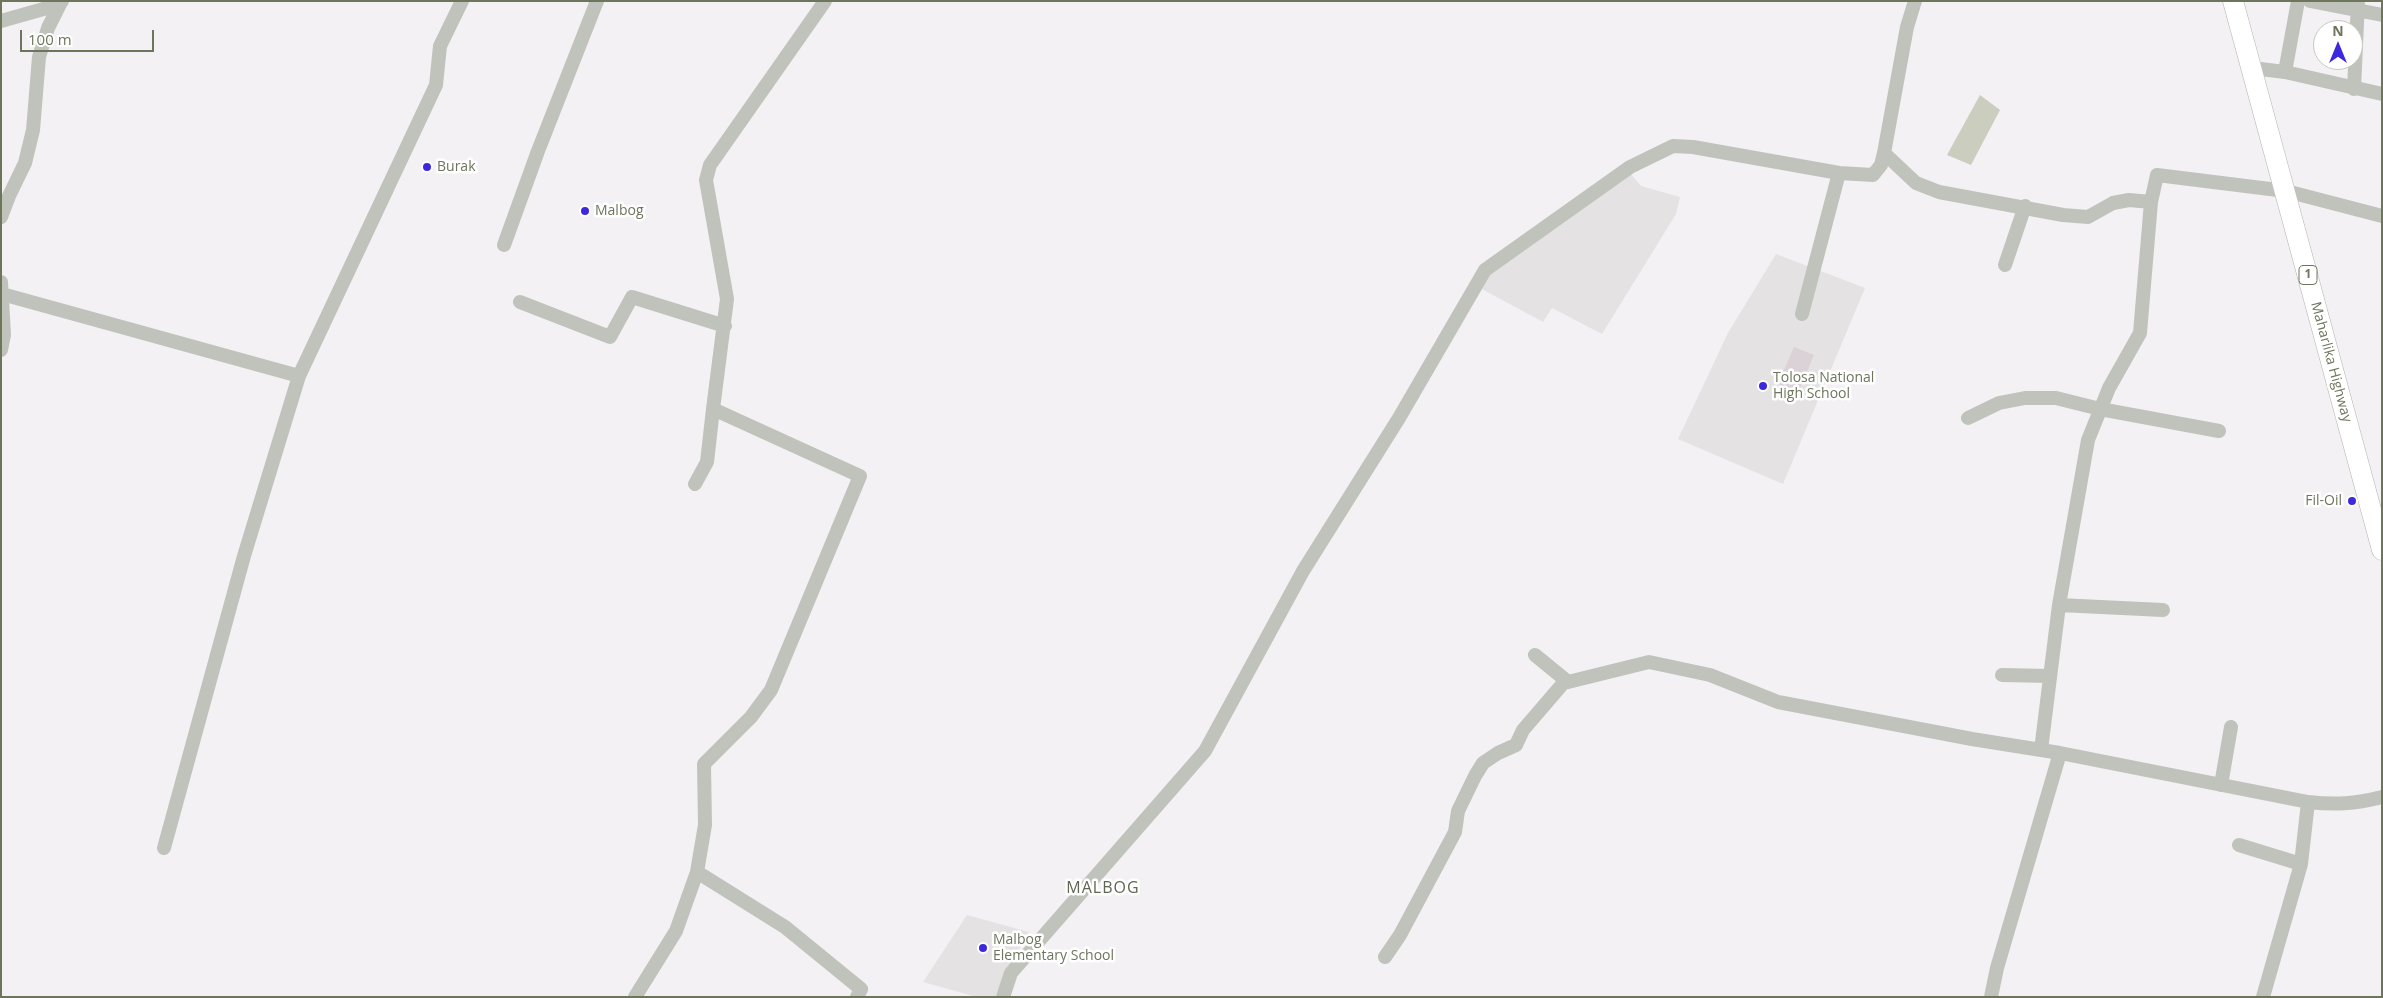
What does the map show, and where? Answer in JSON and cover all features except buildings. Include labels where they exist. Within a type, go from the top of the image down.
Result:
[{"type":"highway","name":"Maharlika Highway","points":[[2233,1],[2382,550]]},
{"type":"street","points":[[164,848],[244,556],[299,376],[436,86],[440,46],[462,1]]},
{"type":"street","points":[[504,246],[538,151],[597,1]]},
{"type":"street","points":[[695,484],[707,462],[727,299],[706,180],[710,165],[825,1]]},
{"type":"street","points":[[1003,997],[1011,973],[1205,751],[1303,571],[1399,418],[1485,270],[1630,167],[1673,146],[1693,147],[1839,173],[1873,175],[1881,165],[1884,153],[1907,27],[1915,1]]},
{"type":"street","points":[[2285,72],[2298,1]]},
{"type":"street","points":[[2310,1],[2358,6],[2382,15]]},
{"type":"street","points":[[1,21],[61,2]]},
{"type":"street","points":[[1,217],[25,163],[33,130],[39,57],[48,28],[61,2]]},
{"type":"street","points":[[2354,89],[2358,6]]},
{"type":"street","points":[[2252,68],[2285,72],[2382,94]]},
{"type":"street","points":[[1884,153],[1916,183],[1938,192],[2025,206],[2063,215],[2088,216],[2113,203],[2129,200],[2152,202]]},
{"type":"street","points":[[1802,314],[1839,173]]},
{"type":"street","points":[[2041,750],[2059,605],[2088,440],[2108,388],[2140,334],[2152,202],[2157,174],[2286,191],[2382,216]]},
{"type":"street","points":[[2005,266],[2025,206]]},
{"type":"street","points":[[1,350],[4,335],[2,288],[299,376]]},
{"type":"street","points":[[520,302],[610,337],[632,297],[725,326]]},
{"type":"street","points":[[1968,418],[1999,403],[2025,398],[2056,398],[2100,410],[2219,431]]},
{"type":"street","points":[[634,997],[676,931],[696,872],[705,825],[704,764],[751,717],[771,690],[860,476],[713,409]]},
{"type":"street","points":[[2059,605],[2163,610]]},
{"type":"street","points":[[1535,655],[1568,682],[1650,662],[1710,676],[1778,702],[1972,739],[2060,753],[2308,802],[2336,805],[2353,804],[2382,797]]},
{"type":"street","points":[[2002,675],[2050,676]]},
{"type":"street","points":[[1385,957],[1400,935],[1455,832],[1458,811],[1483,763],[1498,753],[1516,745],[1523,730],[1566,680]]},
{"type":"street","points":[[2221,785],[2231,727]]},
{"type":"street","points":[[1991,997],[1997,968],[2060,753]]},
{"type":"street","points":[[2263,997],[2301,864],[2308,802]]},
{"type":"street","points":[[2239,845],[2301,864]]},
{"type":"street","points":[[696,872],[785,928],[861,989],[858,997]]},
{"type":"shaded area","points":[[1980,95],[2000,110],[1971,165],[1947,155]]},
{"type":"shaded area","points":[[1630,173],[1641,186],[1680,197],[1676,214],[1602,334],[1552,308],[1543,322],[1480,288],[1488,273]]},
{"type":"shaded area","name":"Tolosa National High School","points":[[1776,254],[1865,288],[1783,484],[1678,439],[1728,333]]},
{"type":"shaded area","points":[[1794,347],[1814,355],[1798,392],[1778,384]]},
{"type":"shaded area","name":"Malbog Elementary School","points":[[967,915],[1029,932],[1011,963],[995,997],[977,997],[923,982]]},
{"type":"place","name":"Burak","points":[[427,167]]},
{"type":"place","name":"Malbog","points":[[585,211]]},
{"type":"place","name":"Tolosa National High School","points":[[1763,386]]},
{"type":"place","name":"Fil-Oil","points":[[2352,501]]},
{"type":"place","name":"Malbog Elementary School","points":[[983,948]]},
{"type":"district","name":"MALBOG","points":[[1103,888]]}]
